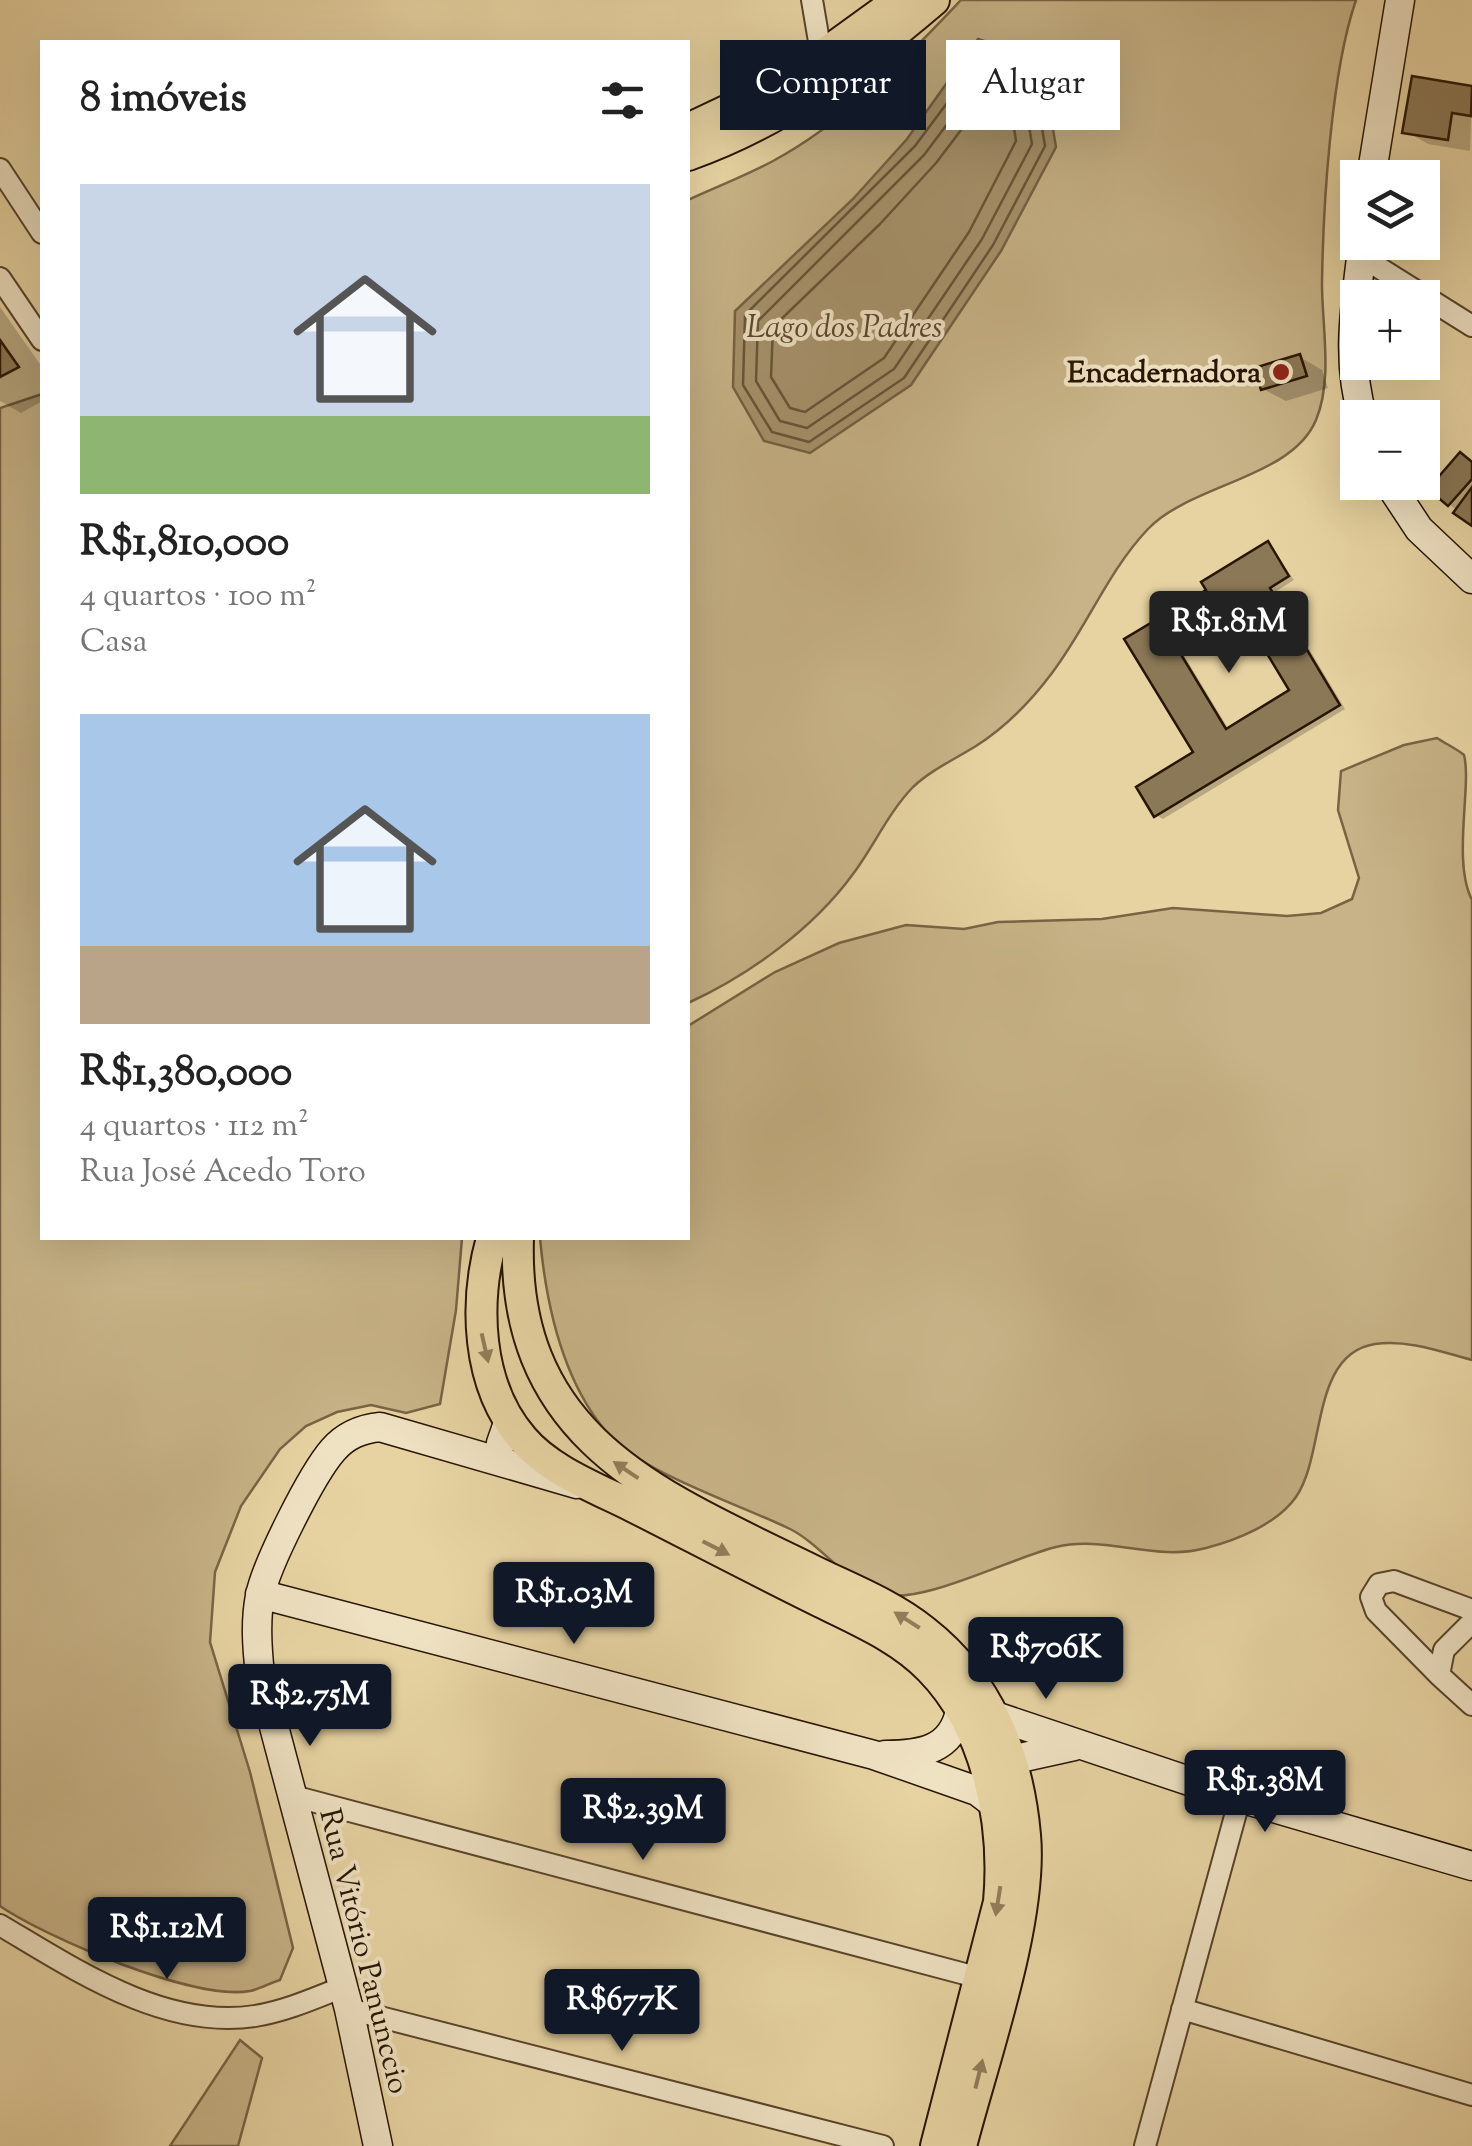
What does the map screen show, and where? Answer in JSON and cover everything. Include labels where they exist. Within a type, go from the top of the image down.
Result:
[{"type":"main road","points":[[847,40],[899,0]]},
{"type":"main road","points":[[690,155],[824,88],[934,0]]},
{"type":"main road","points":[[690,128],[720,116]]},
{"type":"main road","points":[[492,1240],[480,1289],[480,1322],[510,1429],[549,1462],[880,1631],[930,1669],[960,1711],[979,1753],[994,1804],[1002,1853],[999,1902],[936,2146]]},
{"type":"main road","points":[[518,1240],[521,1308],[541,1369],[588,1439],[618,1466],[922,1630],[950,1655],[995,1716],[1011,1760],[1025,1835],[1022,1897],[960,2146]]},
{"type":"main road","points":[[510,1429],[506,1396],[519,1376],[541,1369]]},
{"type":"main road","points":[[510,1429],[560,1400]]},
{"type":"street","points":[[812,0],[819,40]]},
{"type":"street","points":[[1374,160],[1400,0]]},
{"type":"street","points":[[0,169],[40,230]]},
{"type":"street","points":[[1360,400],[1353,365],[1353,318],[1362,260]]},
{"type":"street","points":[[1377,260],[1472,326]]},
{"type":"street","points":[[0,278],[40,337]]},
{"type":"street","points":[[1400,500],[1420,529],[1472,579]]},
{"type":"street","name":"Rua Vitório Panunccio","points":[[378,2146],[346,1998],[260,1674],[256,1636],[260,1594],[275,1556],[331,1452],[347,1437],[380,1427],[459,1448],[500,1464],[597,1488]]},
{"type":"street","name":"Rua Vitório Panunccio","points":[[459,1448],[510,1429]]},
{"type":"street","points":[[1472,1610],[1394,1581],[1379,1584],[1371,1597],[1376,1611],[1472,1705]]},
{"type":"street","points":[[260,1594],[874,1755],[977,1791],[994,1804]]},
{"type":"street","points":[[1440,1676],[1444,1650],[1472,1622]]},
{"type":"street","points":[[874,1755],[932,1750],[956,1727],[960,1711]]},
{"type":"street","points":[[995,1716],[1240,1798],[1472,1866]]},
{"type":"street","points":[[979,1753],[1011,1760],[1076,1746]]},
{"type":"street","points":[[293,1796],[980,1978]]},
{"type":"street","points":[[1145,2146],[1240,1798]]},
{"type":"street","points":[[0,1925],[109,1985],[193,2017],[257,2016],[346,1998],[883,2146]]},
{"type":"street","points":[[1182,2009],[1472,2095]]},
{"type":"shaded area","points":[[961,0],[1356,0],[1340,64],[1327,179],[1322,284],[1324,388],[1316,420],[1304,439],[1264,468],[1189,501],[1148,529],[1121,563],[1065,655],[1027,703],[987,739],[913,787],[853,874],[799,932],[734,979],[690,1002],[690,199],[800,145],[822,130],[926,130],[926,40],[922,40]]},
{"type":"shaded area","points":[[40,395],[40,1240],[462,1240],[456,1310],[440,1404],[406,1413],[371,1405],[337,1412],[306,1426],[280,1449],[241,1506],[215,1572],[210,1642],[250,1772],[293,1948],[280,1980],[250,1991],[225,1992],[159,1977],[85,1950],[0,1906],[0,408]]},
{"type":"shaded area","points":[[1437,738],[1464,755],[1466,768],[1463,865],[1472,900],[1472,1360],[1399,1343],[1375,1344],[1354,1352],[1339,1366],[1329,1385],[1312,1456],[1296,1497],[1267,1523],[1243,1535],[1187,1551],[1094,1544],[1056,1547],[942,1587],[899,1596],[869,1589],[802,1536],[669,1476],[609,1435],[580,1392],[560,1342],[540,1240],[690,1240],[690,1025],[775,972],[839,943],[906,925],[964,929],[998,922],[1102,919],[1173,908],[1287,916],[1321,913],[1352,899],[1359,878],[1338,810],[1341,771],[1404,745]]},
{"type":"shaded area","points":[[240,2040],[262,2058],[238,2146],[170,2146]]},
{"type":"water","name":"Lago dos Padres","points":[[946,84],[946,130],[1053,130],[1056,147],[1001,251],[911,385],[810,453],[764,441],[733,387],[735,311],[853,199],[913,130],[926,130],[926,112]]},
{"type":"building","points":[[1412,76],[1472,86],[1471,116],[1452,113],[1448,140],[1402,133]]},
{"type":"building","points":[[0,340],[19,367],[0,377]]},
{"type":"building","name":"Encadernadora","points":[[1300,354],[1307,376],[1261,390],[1254,368]]},
{"type":"building","points":[[1460,452],[1472,462],[1472,479],[1448,506],[1440,499],[1440,475]]},
{"type":"building","points":[[1472,487],[1472,526],[1453,513]]},
{"type":"building","points":[[1268,541],[1289,576],[1270,588],[1340,705],[1154,817],[1136,787],[1193,752],[1124,639],[1206,590],[1201,582]],"holes":[[[1240,609],[1289,690],[1226,729],[1177,648]]]},
{"type":"place","name":"Encadernadora","points":[[1281,372]]}]
